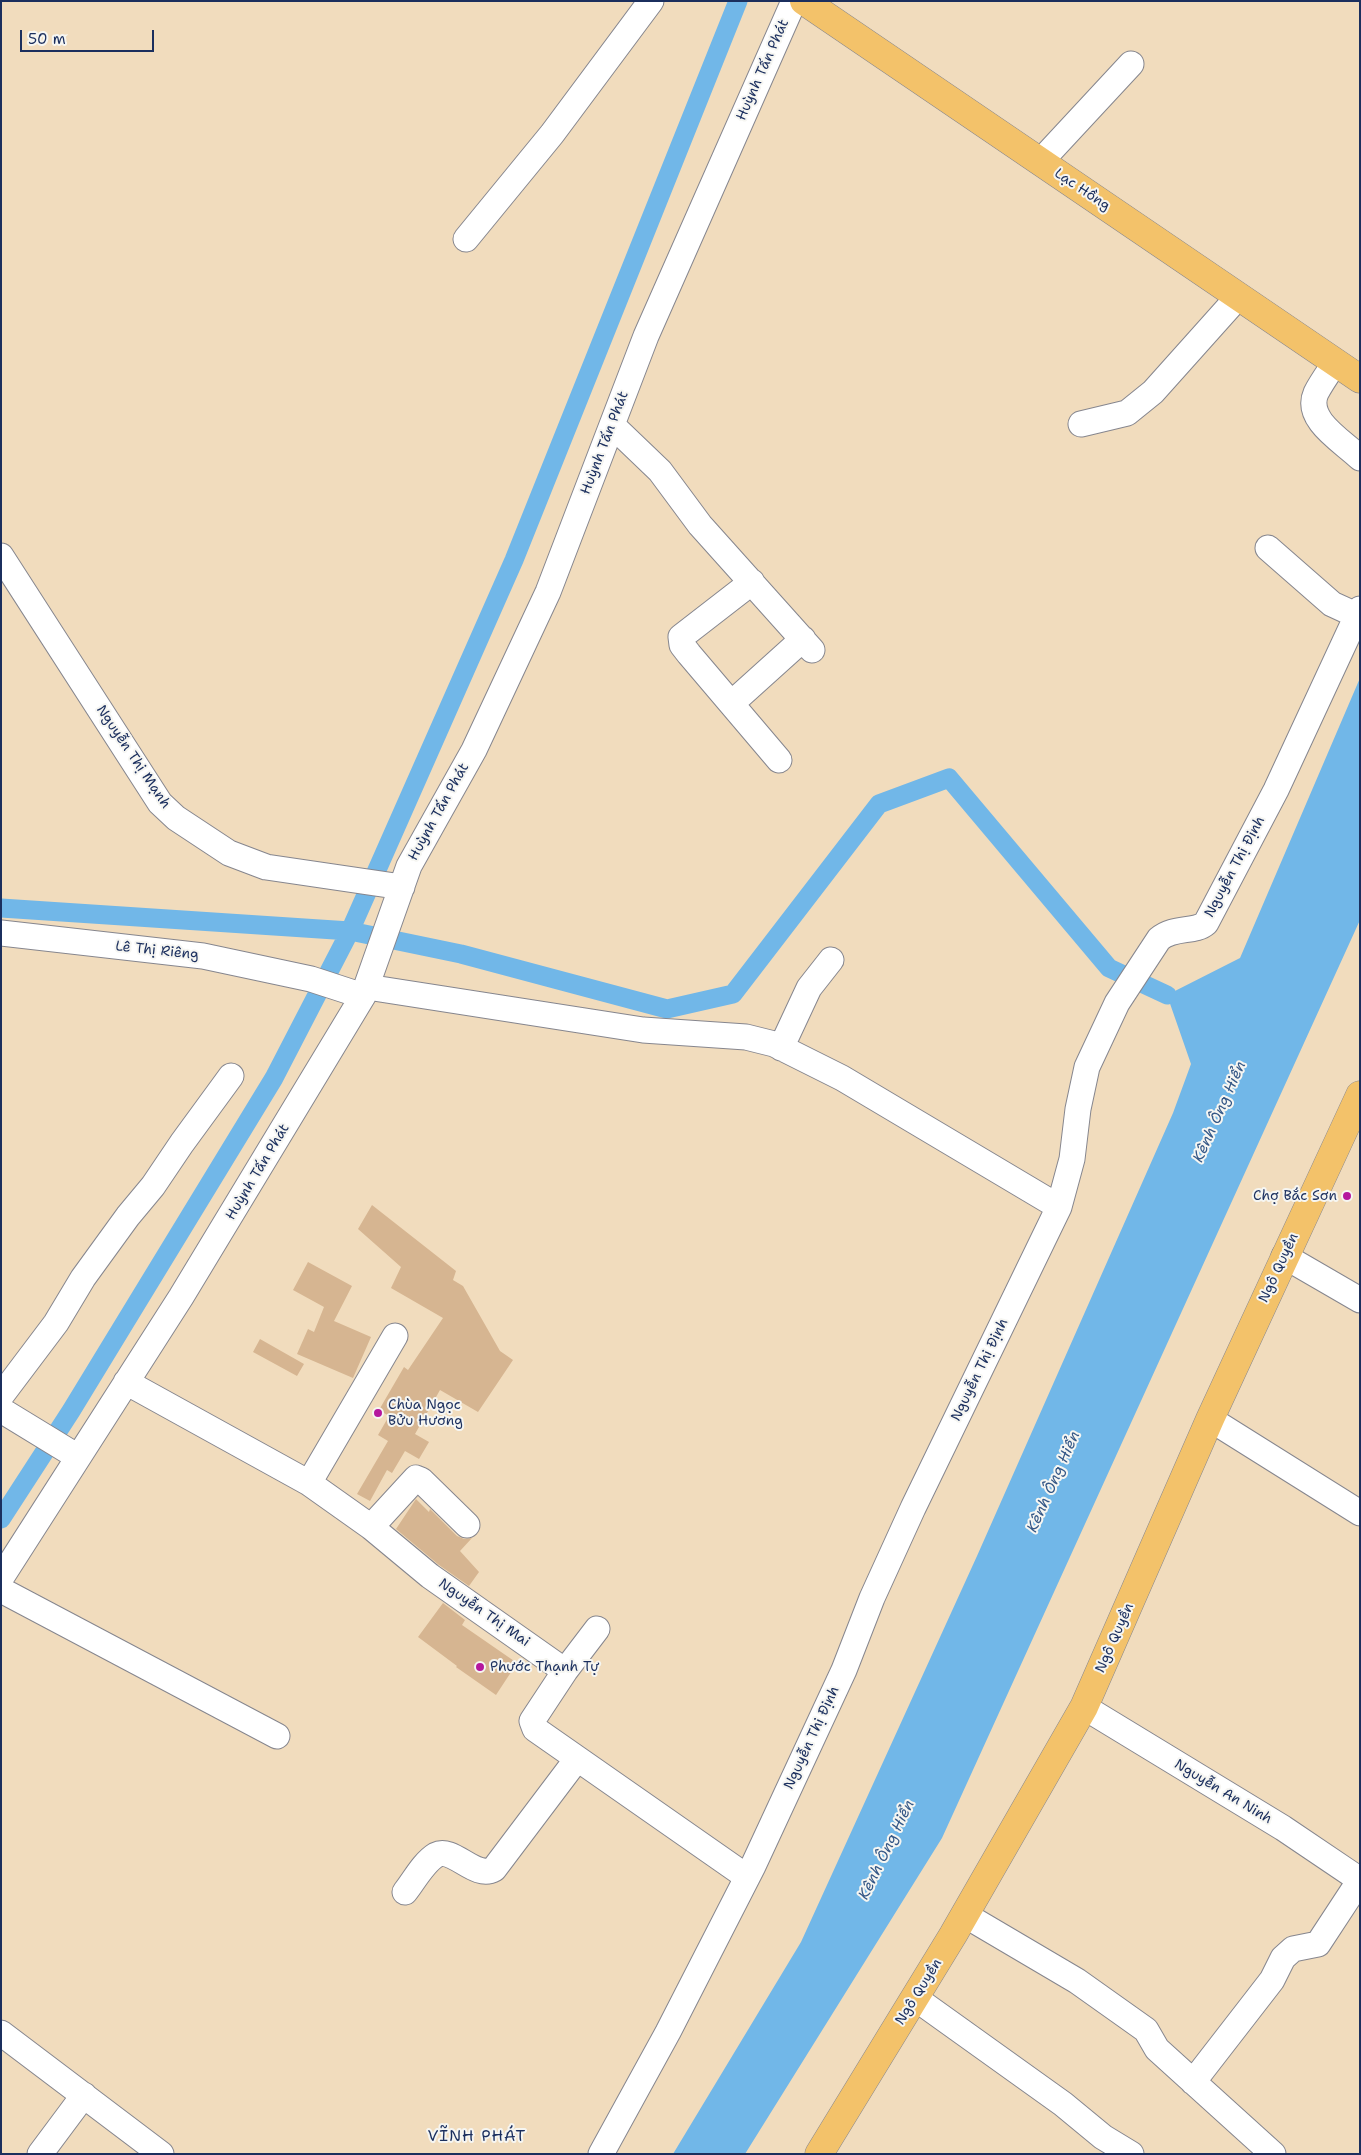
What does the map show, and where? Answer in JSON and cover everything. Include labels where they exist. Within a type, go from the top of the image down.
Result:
[{"type":"main road","name":"Lạc Hồng","points":[[804,1],[1360,379]]},
{"type":"main road","name":"Ngô Quyền","points":[[819,2154],[965,1915],[1084,1708],[1210,1419],[1360,1095]]},
{"type":"street","points":[[466,239],[552,134],[651,1]]},
{"type":"street","name":"Huỳnh Tấn Phát","points":[[1,1578],[68,1451],[126,1382],[261,1166],[363,988],[393,891],[474,750],[548,592],[646,336],[794,1]]},
{"type":"street","points":[[1040,162],[1131,64]]},
{"type":"street","points":[[1081,424],[1128,413],[1153,392],[1238,297]]},
{"type":"street","points":[[1335,363],[1316,394],[1314,406],[1324,427],[1360,458]]},
{"type":"street","points":[[612,425],[660,471],[700,525],[808,644],[732,703]]},
{"type":"street","points":[[1268,548],[1332,604],[1359,613]]},
{"type":"street","name":"Nguyễn Thị Mạnh","points":[[1,556],[160,803],[176,818],[228,854],[266,867],[327,877],[393,891]]},
{"type":"street","points":[[752,582],[681,638],[682,644],[689,654],[779,760]]},
{"type":"street","name":"Nguyễn Thị Định","points":[[601,2154],[668,2032],[747,1877],[844,1670],[872,1598],[913,1508],[1059,1207],[1072,1159],[1078,1109],[1087,1067],[1117,1003],[1144,959],[1166,933],[1198,928],[1206,923],[1276,790],[1359,613]]},
{"type":"street","name":"Lê Thị Riêng","points":[[1,933],[203,956],[363,988],[643,1030],[746,1037],[781,1048],[842,1078],[1059,1207]]},
{"type":"street","points":[[781,1048],[809,988],[831,960]]},
{"type":"street","points":[[1,1396],[56,1323],[83,1278],[122,1224],[153,1186],[182,1142],[231,1076]]},
{"type":"street","points":[[1284,1256],[1360,1300]]},
{"type":"street","points":[[309,1483],[395,1336]]},
{"type":"street","name":"Nguyễn Thị Mai","points":[[126,1382],[309,1483],[371,1527],[430,1576],[565,1671]]},
{"type":"street","points":[[7,1414],[68,1451]]},
{"type":"street","points":[[1210,1419],[1360,1513]]},
{"type":"street","points":[[371,1527],[416,1478],[421,1480],[467,1525]]},
{"type":"street","points":[[1,1590],[277,1736]]},
{"type":"street","points":[[597,1629],[565,1671],[532,1720],[535,1729],[747,1877]]},
{"type":"street","name":"Nguyễn An Ninh","points":[[1084,1708],[1283,1828],[1360,1880]]},
{"type":"street","points":[[405,1892],[428,1862],[437,1854],[447,1854],[479,1870],[489,1872],[494,1869],[577,1759]]},
{"type":"street","points":[[1193,2082],[1272,1980],[1283,1958],[1293,1950],[1313,1947],[1318,1944],[1360,1880]]},
{"type":"street","points":[[965,1915],[1077,1981],[1146,2030],[1157,2049],[1273,2154]]},
{"type":"street","points":[[915,1998],[1063,2104],[1104,2137],[1131,2154]]},
{"type":"street","points":[[1,2033],[161,2154]]},
{"type":"street","points":[[40,2154],[84,2095]]},
{"type":"water","name":"Kênh Ông Hiển","points":[[1360,678],[1360,920],[942,1838],[745,2154],[673,2154],[801,1942],[977,1556],[1173,1113],[1191,1064],[1167,995],[1240,958]]},
{"type":"building","points":[[372,1205],[456,1271],[453,1280],[463,1286],[500,1351],[513,1360],[478,1412],[440,1390],[415,1434],[429,1442],[419,1459],[405,1451],[392,1473],[387,1470],[370,1501],[357,1494],[388,1441],[378,1435],[389,1416],[379,1410],[404,1367],[408,1370],[443,1318],[391,1288],[401,1267],[358,1229]]},
{"type":"building","points":[[308,1262],[352,1286],[334,1321],[371,1337],[353,1378],[297,1354],[308,1329],[314,1332],[324,1307],[293,1290]]},
{"type":"building","points":[[260,1339],[304,1364],[297,1376],[253,1352]]},
{"type":"building","points":[[416,1499],[429,1512],[430,1509],[457,1536],[464,1539],[472,1538],[460,1551],[479,1572],[469,1586],[439,1565],[396,1529]]},
{"type":"building","points":[[443,1603],[465,1620],[462,1625],[517,1663],[496,1695],[418,1637]]},
{"type":"waterway","points":[[1,1519],[71,1411],[274,1078],[350,931],[514,560],[738,1]]},
{"type":"waterway","points":[[1,908],[350,931],[461,954],[667,1009],[733,994],[879,804],[949,778],[1109,968],[1167,995]]},
{"type":"place","name":"Chợ Bắc Sơn","points":[[1347,1196]]},
{"type":"place","name":"Chùa Ngọc Bửu Hương","points":[[378,1413]]},
{"type":"place","name":"Phước Thạnh Tự","points":[[480,1667]]},
{"type":"district","name":"VĨNH PHÁT","points":[[477,2137]]}]
